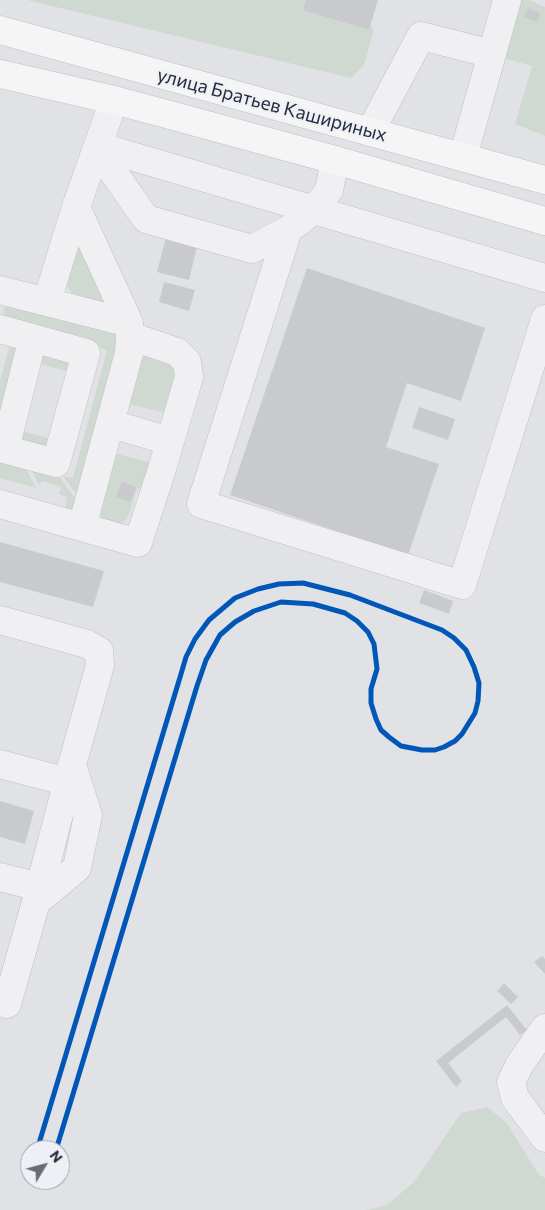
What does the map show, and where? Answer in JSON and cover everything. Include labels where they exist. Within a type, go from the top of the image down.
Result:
[{"type":"main road","name":"улица Братьев Кашириных","points":[[0,30],[545,180]]},
{"type":"main road","name":"улица Братьев Кашириных","points":[[0,74],[114,100],[335,160],[545,221]]},
{"type":"lane","points":[[463,157],[507,0]]},
{"type":"lane","points":[[370,132],[421,36],[492,54]]},
{"type":"lane","points":[[47,301],[76,208],[103,142],[114,100]]},
{"type":"lane","points":[[103,142],[315,209],[545,278]]},
{"type":"lane","points":[[103,142],[109,166],[146,219],[252,249],[288,230],[315,209],[329,190],[335,160]]},
{"type":"lane","points":[[76,208],[129,330],[129,354],[82,527]]},
{"type":"lane","points":[[288,230],[201,504],[462,585],[545,319]]},
{"type":"lane","points":[[0,290],[47,301],[129,330],[177,352],[186,362],[189,377],[138,543],[0,504]]},
{"type":"lane","points":[[0,329],[86,352],[56,463],[3,448],[33,338]]},
{"type":"lane","points":[[111,424],[170,440]]},
{"type":"lane","points":[[0,620],[87,644],[99,651],[100,665],[70,774],[88,815],[76,868],[38,895],[10,951],[7,1004],[0,1002]]},
{"type":"lane","points":[[0,764],[70,774]]},
{"type":"lane","points":[[0,877],[38,895]]},
{"type":"lane","points":[[545,1028],[520,1064],[511,1082],[515,1098],[545,1137]]},
{"type":"shaded area","points":[[27,0],[312,0],[365,16],[374,30],[364,65],[351,78]]},
{"type":"shaded area","points":[[520,0],[529,0],[545,7],[545,136],[515,124],[532,66],[503,58]]},
{"type":"shaded area","points":[[81,232],[117,310],[75,297],[67,286],[66,282]]},
{"type":"shaded area","points":[[11,305],[115,333],[121,344],[82,502],[63,476],[73,478],[107,350],[15,325],[3,316],[4,309]]},
{"type":"shaded area","points":[[12,344],[17,345],[0,425],[0,381],[9,347]]},
{"type":"shaded area","points":[[39,353],[70,361],[68,369],[66,371],[39,364]]},
{"type":"shaded area","points":[[149,355],[179,365],[171,414],[123,403],[142,356]]},
{"type":"shaded area","points":[[22,431],[48,438],[50,440],[48,449],[18,444]]},
{"type":"shaded area","points":[[110,452],[156,464],[144,490],[137,488],[130,512],[121,524],[106,523],[98,511]]},
{"type":"shaded area","points":[[0,459],[24,465],[36,488],[0,478]]},
{"type":"shaded area","points":[[29,466],[58,475],[80,505],[72,511],[64,511],[67,497],[59,494],[61,487],[42,481],[39,485]]},
{"type":"shaded area","points":[[487,1107],[506,1122],[539,1175],[545,1178],[545,1210],[366,1210],[387,1205],[414,1182],[461,1113]]},
{"type":"building","points":[[306,0],[378,0],[369,30],[303,10]]},
{"type":"building","points":[[528,8],[540,13],[537,22],[524,17]]},
{"type":"building","points":[[170,222],[201,230],[189,280],[157,272]]},
{"type":"building","points":[[307,268],[485,328],[461,401],[407,383],[386,447],[439,464],[408,555],[230,495]]},
{"type":"building","points":[[164,282],[195,290],[189,311],[159,302]]},
{"type":"building","points":[[419,407],[455,419],[448,440],[412,428]]},
{"type":"building","points":[[122,482],[136,487],[130,502],[116,497]]},
{"type":"building","points":[[0,542],[104,571],[93,607],[0,582]]},
{"type":"building","points":[[424,590],[453,601],[449,614],[419,603]]},
{"type":"building","points":[[0,801],[34,811],[25,844],[0,837]]},
{"type":"building","points":[[542,956],[545,959],[545,974],[534,962]]},
{"type":"building","points":[[504,983],[518,997],[511,1004],[497,991]]},
{"type":"building","points":[[507,1005],[527,1030],[520,1035],[506,1017],[448,1063],[462,1081],[456,1087],[436,1061]]},
{"type":"cycle path","points":[[40,1140],[186,657],[195,639],[209,620],[235,598],[258,589],[279,584],[303,583],[350,595],[442,630],[454,638],[466,650],[479,683],[475,713],[462,734],[455,741],[435,750],[422,750],[401,746],[381,730],[371,703],[371,689],[377,669],[374,644],[368,632],[345,613],[313,604],[281,602],[254,611],[235,622],[220,635],[206,660],[197,686],[59,1140]]}]
